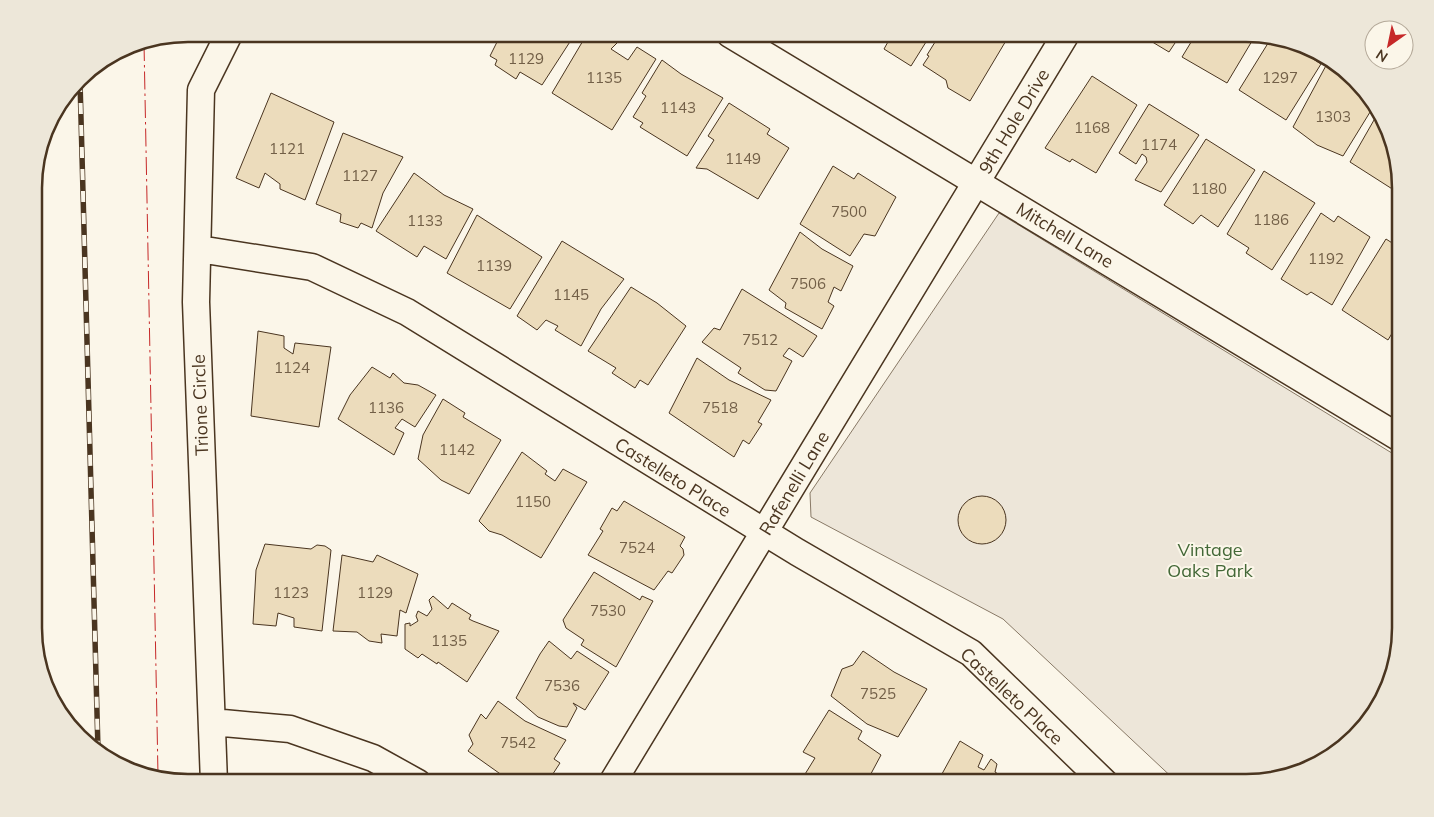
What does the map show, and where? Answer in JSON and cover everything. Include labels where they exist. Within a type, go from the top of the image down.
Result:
[{"type":"street","name":"Trione Circle","points":[[214,774],[196,302],[199,249],[201,90],[225,42]]},
{"type":"street","name":"Mitchell Lane","points":[[743,42],[1391,433]]},
{"type":"street","name":"9th Hole Drive","points":[[977,182],[1061,42]]},
{"type":"street","name":"Rafenelli Lane","points":[[617,774],[977,182]]},
{"type":"street","name":"Castelleto Place","points":[[199,249],[312,267],[407,312],[764,532],[970,652],[1096,774]]},
{"type":"street","points":[[212,722],[290,729],[373,758],[402,774]]},
{"type":"green space","name":"Vintage Oaks Park","points":[[999,213],[1391,453],[1391,638],[1387,666],[1372,701],[1355,725],[1342,738],[1310,759],[1274,772],[1255,774],[1168,774],[1003,619],[811,517],[810,493]]},
{"type":"building","points":[[497,42],[570,42],[542,85],[520,72],[516,79],[495,65],[497,60],[490,56]]},
{"type":"building","points":[[582,42],[615,42],[617,43],[611,49],[628,60],[637,47],[656,59],[612,130],[552,93]]},
{"type":"building","points":[[888,42],[926,42],[911,66],[884,49]]},
{"type":"building","points":[[935,42],[1005,42],[970,101],[948,88],[946,80],[923,65],[929,56],[927,55]]},
{"type":"building","points":[[1152,42],[1176,42],[1169,52]]},
{"type":"building","points":[[1191,42],[1251,43],[1227,83],[1182,57]]},
{"type":"building","points":[[1267,45],[1283,47],[1321,64],[1286,120],[1239,90]]},
{"type":"building","points":[[662,60],[681,74],[723,98],[687,156],[640,127],[643,123],[633,117],[646,96],[642,93]]},
{"type":"building","points":[[1325,67],[1355,92],[1370,113],[1343,156],[1317,145],[1293,127]]},
{"type":"building","points":[[1092,76],[1137,105],[1096,173],[1072,159],[1070,162],[1045,148]]},
{"type":"building","points":[[271,93],[334,122],[305,200],[280,189],[280,184],[265,173],[259,188],[236,178]]},
{"type":"building","points":[[729,103],[770,129],[767,134],[789,148],[758,199],[707,169],[696,168],[714,140],[708,136]]},
{"type":"building","points":[[1149,104],[1199,135],[1161,192],[1135,180],[1147,162],[1146,157],[1142,154],[1136,164],[1119,153]]},
{"type":"building","points":[[1374,120],[1384,142],[1389,160],[1391,188],[1350,162]]},
{"type":"building","points":[[343,133],[403,157],[383,193],[372,228],[361,223],[358,228],[340,222],[341,214],[316,204]]},
{"type":"building","points":[[1206,139],[1255,170],[1218,227],[1201,215],[1193,224],[1164,205]]},
{"type":"building","points":[[833,166],[854,179],[858,173],[896,197],[875,236],[864,234],[850,256],[800,224]]},
{"type":"building","points":[[1264,171],[1315,203],[1272,270],[1246,253],[1249,248],[1227,234]]},
{"type":"building","points":[[414,173],[444,195],[473,209],[446,259],[424,246],[417,257],[376,231]]},
{"type":"building","points":[[1321,213],[1334,222],[1338,216],[1370,237],[1332,305],[1311,292],[1307,295],[1281,279]]},
{"type":"building","points":[[477,215],[542,257],[510,309],[447,273]]},
{"type":"building","points":[[800,232],[822,249],[853,266],[841,291],[834,287],[828,302],[834,306],[822,329],[785,308],[786,303],[769,290]]},
{"type":"building","points":[[1386,239],[1391,242],[1391,335],[1388,340],[1342,310]]},
{"type":"building","points":[[562,241],[624,279],[601,309],[581,346],[555,330],[558,326],[546,320],[537,330],[517,316]]},
{"type":"building","points":[[631,287],[657,303],[686,326],[648,385],[640,380],[635,388],[612,373],[616,368],[588,351]]},
{"type":"building","points":[[742,289],[817,336],[803,357],[789,348],[783,356],[792,361],[776,391],[765,390],[738,373],[741,368],[702,342],[714,328],[720,330]]},
{"type":"building","points":[[258,331],[284,336],[284,348],[293,354],[295,343],[331,347],[319,427],[251,416]]},
{"type":"building","points":[[697,358],[729,380],[771,400],[758,422],[762,424],[749,444],[743,440],[734,457],[669,413]]},
{"type":"building","points":[[372,367],[390,378],[393,373],[404,383],[418,385],[436,395],[415,427],[402,419],[395,428],[404,433],[394,455],[338,419],[350,395]]},
{"type":"building","points":[[443,399],[465,413],[463,417],[501,440],[469,494],[441,480],[418,459],[423,435]]},
{"type":"building","points":[[522,452],[547,471],[545,474],[555,481],[563,469],[587,482],[541,558],[502,535],[489,531],[479,521]]},
{"type":"building","points":[[977,496],[987,496],[999,503],[1006,515],[1006,525],[999,537],[987,544],[977,544],[969,540],[962,533],[958,525],[958,515],[962,507],[969,500]]},
{"type":"building","points":[[624,501],[685,537],[680,546],[683,549],[684,555],[672,573],[668,571],[654,590],[588,555],[603,531],[600,529],[612,508],[617,511]]},
{"type":"building","points":[[265,544],[311,549],[317,545],[325,546],[331,550],[322,631],[294,627],[294,618],[278,613],[276,626],[253,624],[256,570]]},
{"type":"building","points":[[342,555],[373,562],[377,555],[418,574],[406,613],[400,610],[397,636],[381,634],[382,643],[369,641],[357,632],[333,631]]},
{"type":"building","points":[[594,572],[640,600],[642,596],[653,601],[616,667],[581,645],[584,640],[566,628],[563,620]]},
{"type":"building","points":[[433,596],[448,609],[452,603],[471,615],[469,619],[499,631],[467,682],[438,662],[437,664],[422,654],[418,658],[405,649],[405,624],[410,623],[410,626],[418,621],[416,616],[418,611],[427,616],[432,609],[429,600]]},
{"type":"building","points":[[549,641],[571,659],[577,651],[609,672],[585,710],[573,703],[577,708],[567,727],[559,726],[538,717],[516,698]]},
{"type":"building","points":[[863,651],[894,672],[927,689],[898,737],[867,724],[831,696],[842,669],[853,665]]},
{"type":"building","points":[[498,701],[525,721],[566,740],[554,759],[560,763],[553,774],[500,774],[468,751],[473,744],[469,735],[481,714],[486,719]]},
{"type":"building","points":[[829,710],[862,731],[858,739],[881,755],[871,774],[805,774],[815,758],[803,752]]},
{"type":"building","points":[[960,741],[983,755],[978,767],[984,770],[991,759],[997,764],[995,772],[998,774],[942,774]]},
{"type":"railway","points":[[80,91],[98,742]]},
{"type":"power","points":[[144,49],[158,771]]}]
